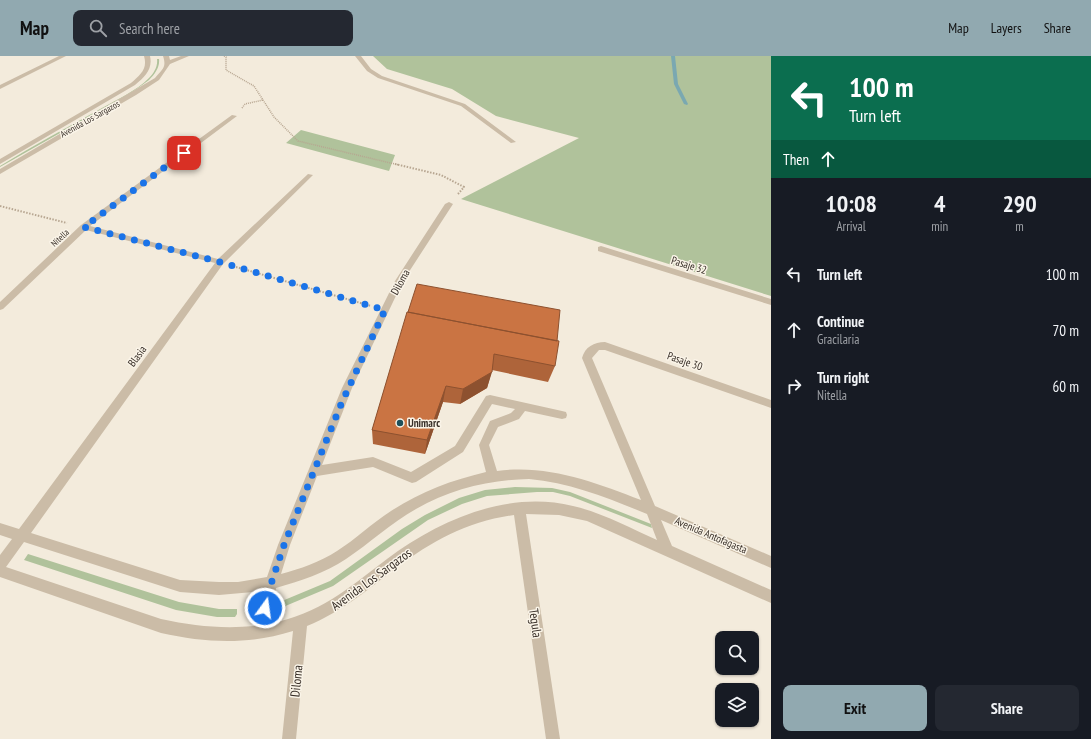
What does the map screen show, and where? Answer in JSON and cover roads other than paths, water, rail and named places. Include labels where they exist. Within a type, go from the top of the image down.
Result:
[{"type":"street","points":[[0,87],[64,56]]},
{"type":"street","points":[[166,56],[168,63],[186,56]]},
{"type":"street","points":[[358,56],[366,66],[380,77],[445,98],[463,106],[514,142]]},
{"type":"street","name":"Avenida Los Sargazos","points":[[0,162],[133,84],[147,70],[150,59]]},
{"type":"street","name":"Avenida Los Sargazos","points":[[0,172],[134,94],[161,75],[168,63]]},
{"type":"street","name":"Nitella","points":[[0,307],[84,227],[234,116]]},
{"type":"street","name":"Blasia","points":[[0,565],[220,262],[310,175]]},
{"type":"street","name":"Diloma","points":[[260,633],[271,584],[284,545],[348,388],[399,281],[449,204]]},
{"type":"street","points":[[84,227],[220,262]]},
{"type":"street","name":"Pasaje 32","points":[[601,249],[771,302]]},
{"type":"street","name":"Pasaje 30","points":[[651,510],[587,358],[591,349],[597,346],[605,346],[771,404]]},
{"type":"street","points":[[314,471],[373,462],[412,478],[459,449],[490,399],[562,415]]},
{"type":"street","points":[[492,476],[484,445],[494,424],[516,416],[523,406]]},
{"type":"street","points":[[0,529],[180,586],[210,590],[240,589],[271,584],[301,575],[330,562],[356,546],[400,512],[424,498],[458,483],[492,476],[530,474],[568,480],[587,485],[651,510],[668,551],[771,597]]},
{"type":"street","name":"Avenida Los Sargazos","points":[[0,571],[185,633],[235,636],[260,633],[301,622],[326,611],[349,598],[392,563],[436,533],[476,516],[497,510],[519,508],[559,509],[579,513],[668,551]]},
{"type":"street","name":"Tegula","points":[[519,508],[553,739]]},
{"type":"street","name":"Avenida Antofagasta","points":[[651,510],[771,562]]},
{"type":"street","name":"Diloma","points":[[289,739],[301,622]]},
{"type":"waterway","points":[[673,56],[676,84],[686,104]]},
{"type":"place","name":"Unimarc","points":[[400,423]]}]
